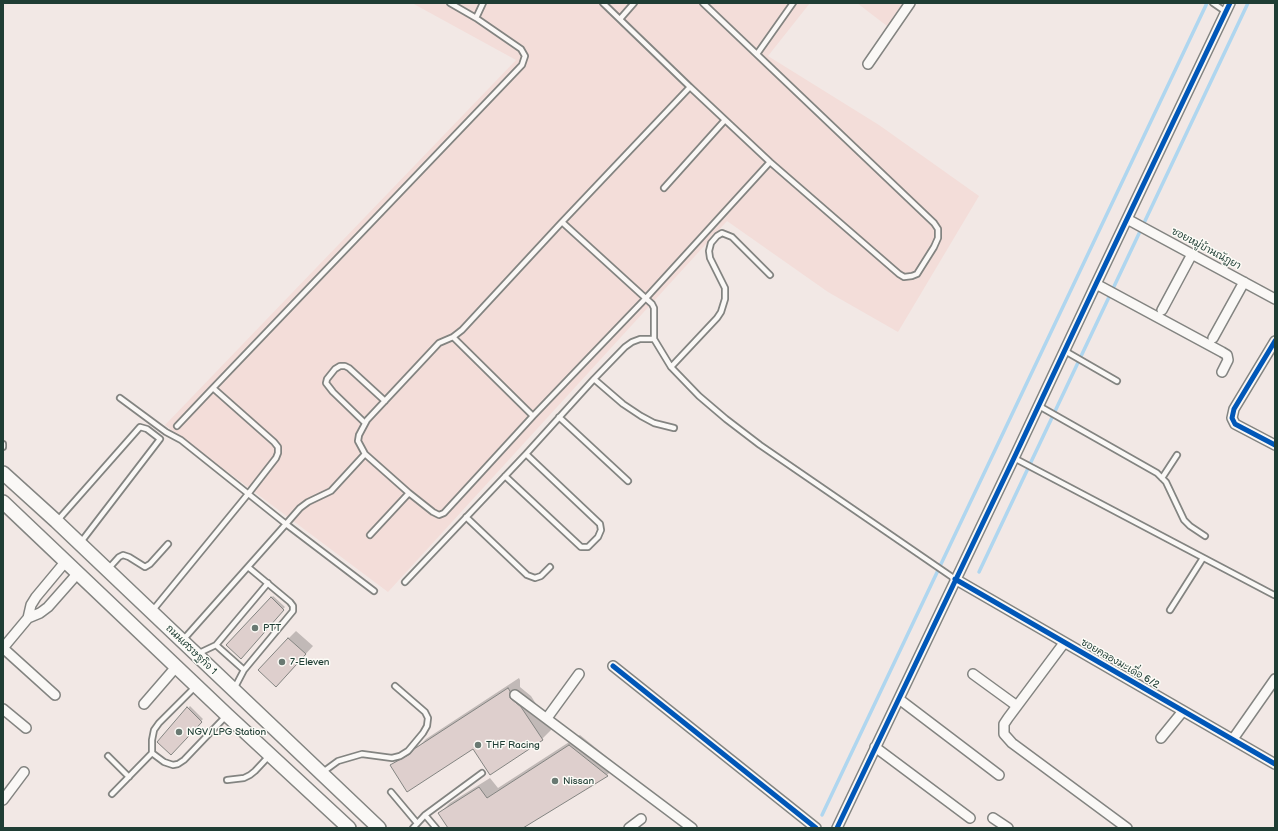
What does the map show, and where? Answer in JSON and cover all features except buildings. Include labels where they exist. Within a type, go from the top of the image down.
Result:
[{"type":"main road","name":"ถนนเศรษฐกิจ 1","points":[[3,473],[80,543],[379,828]]},
{"type":"main road","points":[[3,502],[196,686],[349,828]]},
{"type":"street","points":[[868,64],[910,3]]},
{"type":"street","points":[[837,828],[1230,3]]},
{"type":"street","name":"ซอยหมู่บ้านณัฏยา","points":[[1127,219],[1244,282],[1273,295]]},
{"type":"street","points":[[1162,310],[1192,254]]},
{"type":"street","points":[[1213,338],[1244,282]]},
{"type":"street","points":[[1096,284],[1227,355],[1228,360],[1222,372]]},
{"type":"street","points":[[1275,341],[1234,409],[1232,418],[1235,424],[1275,445]]},
{"type":"street","points":[[55,695],[3,648],[28,618],[31,605],[36,596],[66,561]]},
{"type":"street","points":[[28,618],[40,613],[48,607],[78,573]]},
{"type":"street","name":"ซอยคลองมะเดื่อ 6/2","points":[[955,579],[1275,764]]},
{"type":"street","points":[[1064,643],[1004,724],[1004,734],[1012,744],[1127,828]]},
{"type":"street","points":[[613,666],[816,828]]},
{"type":"street","points":[[144,704],[176,667]]},
{"type":"street","points":[[547,718],[579,674]]},
{"type":"street","points":[[973,674],[1017,706]]},
{"type":"street","points":[[1232,739],[1275,679]]},
{"type":"street","points":[[515,695],[692,828]]},
{"type":"street","points":[[899,699],[999,775]]},
{"type":"street","points":[[3,709],[26,728]]},
{"type":"street","points":[[1161,738],[1183,711]]},
{"type":"street","points":[[875,747],[970,818]]},
{"type":"street","points":[[3,800],[24,772]]},
{"type":"street","points":[[993,818],[1008,828]]},
{"type":"street","points":[[629,828],[641,819]]},
{"type":"lane","points":[[177,426],[522,65],[525,56],[521,49],[476,18],[450,3]]},
{"type":"lane","points":[[476,18],[483,3]]},
{"type":"lane","points":[[603,3],[770,162],[899,274],[904,277],[917,274],[938,238],[938,230],[934,223],[703,3]]},
{"type":"lane","points":[[620,19],[634,3]]},
{"type":"lane","points":[[757,54],[793,3]]},
{"type":"lane","points":[[1213,3],[1226,12]]},
{"type":"lane","points":[[690,87],[462,330],[453,337],[439,343],[365,423],[358,440],[365,454],[433,512],[439,514],[444,513],[533,416],[646,298],[770,162]]},
{"type":"lane","points":[[664,188],[725,120]]},
{"type":"lane","points":[[562,222],[646,298],[654,308],[654,339],[671,367],[699,396],[747,436],[955,579]]},
{"type":"lane","points":[[671,367],[721,312],[725,299],[725,288],[710,258],[709,251],[711,243],[717,236],[722,233],[732,237],[770,275]]},
{"type":"lane","points":[[453,337],[533,416]]},
{"type":"lane","points":[[405,582],[625,347],[640,339],[654,339]]},
{"type":"lane","points":[[1065,351],[1118,381]]},
{"type":"lane","points":[[365,423],[333,392],[326,383],[327,379],[335,369],[340,366],[349,368],[385,401]]},
{"type":"lane","points":[[594,379],[623,404],[641,416],[654,423],[674,428]]},
{"type":"lane","points":[[151,612],[248,494],[276,458],[278,453],[278,447],[213,388]]},
{"type":"lane","points":[[120,398],[166,432],[181,440],[286,524],[374,591]]},
{"type":"lane","points":[[1039,406],[1157,473],[1171,491],[1184,520],[1205,536]]},
{"type":"lane","points":[[559,417],[628,481]]},
{"type":"lane","points":[[56,521],[140,427],[147,429],[160,439]]},
{"type":"lane","points":[[80,543],[166,432]]},
{"type":"lane","points":[[182,641],[300,508],[308,502],[331,491],[365,454]]},
{"type":"lane","points":[[505,476],[581,546],[588,546],[598,537],[601,530],[600,524],[526,454]]},
{"type":"lane","points":[[1162,478],[1177,456]]},
{"type":"lane","points":[[1014,458],[1274,595]]},
{"type":"lane","points":[[370,535],[409,493]]},
{"type":"lane","points":[[466,517],[528,575],[535,578],[541,576],[550,567]]},
{"type":"lane","points":[[107,570],[119,557],[123,555],[145,567],[150,564],[168,544]]},
{"type":"lane","points":[[1170,610],[1203,558]]},
{"type":"lane","points":[[234,690],[244,670],[293,611],[293,606],[290,602],[248,568]]},
{"type":"lane","points":[[195,654],[216,645],[268,583]]},
{"type":"lane","points":[[216,645],[244,670]]},
{"type":"lane","points":[[112,794],[152,753],[154,730],[159,723],[196,686]]},
{"type":"lane","points":[[321,773],[338,761],[362,754],[392,758],[400,756],[408,751],[423,733],[427,726],[428,718],[425,712],[395,686]]},
{"type":"lane","points":[[152,753],[164,762],[173,765],[178,764],[184,760],[227,715]]},
{"type":"lane","points":[[227,780],[244,778],[250,775],[270,755]]},
{"type":"lane","points":[[108,756],[128,777]]},
{"type":"lane","points":[[413,828],[425,815],[482,773]]},
{"type":"lane","points":[[391,792],[417,823]]},
{"type":"lane","points":[[425,815],[436,828]]},
{"type":"shaded area","points":[[412,3],[810,3],[768,56],[879,125],[979,196],[898,332],[828,292],[727,221],[388,592],[165,425],[516,60]]},
{"type":"shaded area","points":[[857,3],[903,3],[887,26]]},
{"type":"waterway","points":[[822,815],[1207,3]]},
{"type":"waterway","points":[[979,572],[1248,3]]},
{"type":"cycle path","points":[[837,828],[1230,3]]},
{"type":"cycle path","points":[[1275,341],[1234,409],[1232,418],[1235,424],[1275,445]]},
{"type":"cycle path","points":[[955,579],[1275,764]]},
{"type":"cycle path","points":[[613,666],[816,828]]},
{"type":"place","name":"PTT","points":[[255,628]]},
{"type":"place","name":"7-Eleven","points":[[282,662]]},
{"type":"place","name":"NGV/LPG Station","points":[[179,732]]},
{"type":"place","name":"THF Racing","points":[[478,745]]},
{"type":"place","name":"Nissan","points":[[555,781]]}]
